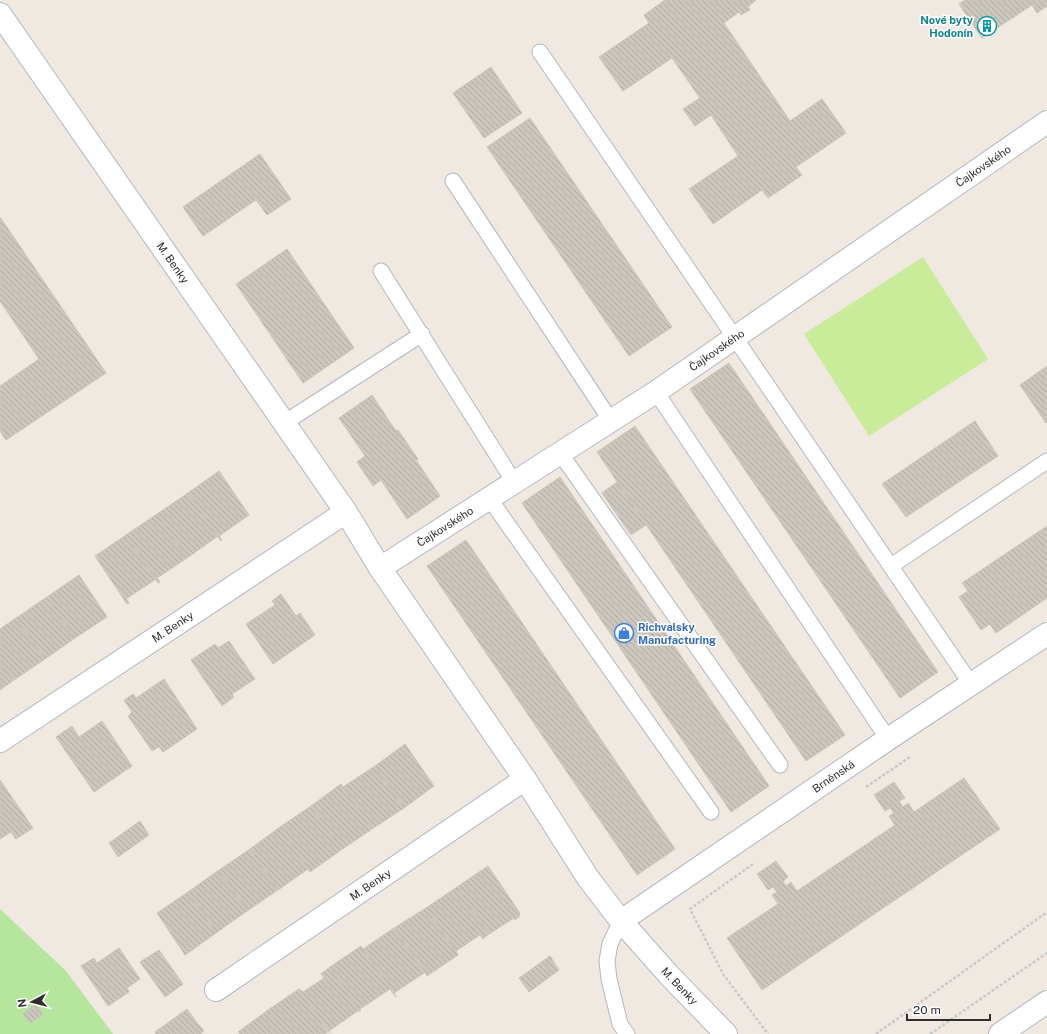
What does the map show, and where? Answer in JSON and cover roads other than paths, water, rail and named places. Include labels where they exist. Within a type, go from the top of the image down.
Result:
[{"type":"street","name":"M. Benky","points":[[0,14],[346,512],[380,568],[525,779],[588,878],[621,921],[668,974],[726,1034]]},
{"type":"street","name":"Čajkovského","points":[[380,568],[656,392],[1047,122]]},
{"type":"street","name":"M. Benky","points":[[0,741],[346,512]]},
{"type":"street","name":"Brněnská","points":[[621,921],[888,739],[1047,634]]},
{"type":"street","name":"M. Benky","points":[[216,990],[525,779]]},
{"type":"street","points":[[1000,1034],[1047,1002]]},
{"type":"lane","points":[[540,52],[971,684]]},
{"type":"lane","points":[[453,181],[611,421]]},
{"type":"lane","points":[[381,271],[514,482]]},
{"type":"lane","points":[[284,423],[422,334]]},
{"type":"lane","points":[[656,392],[888,739]]},
{"type":"lane","points":[[560,453],[780,765]]},
{"type":"lane","points":[[891,566],[1047,461]]},
{"type":"lane","points":[[490,498],[711,812]]},
{"type":"lane","points":[[621,921],[610,944],[607,961],[609,979],[620,1024],[627,1034]]},
{"type":"place","name":"Nové byty Hodonín","points":[[987,26]]},
{"type":"place","name":"Richvalsky Manufacturing","points":[[624,633]]}]
